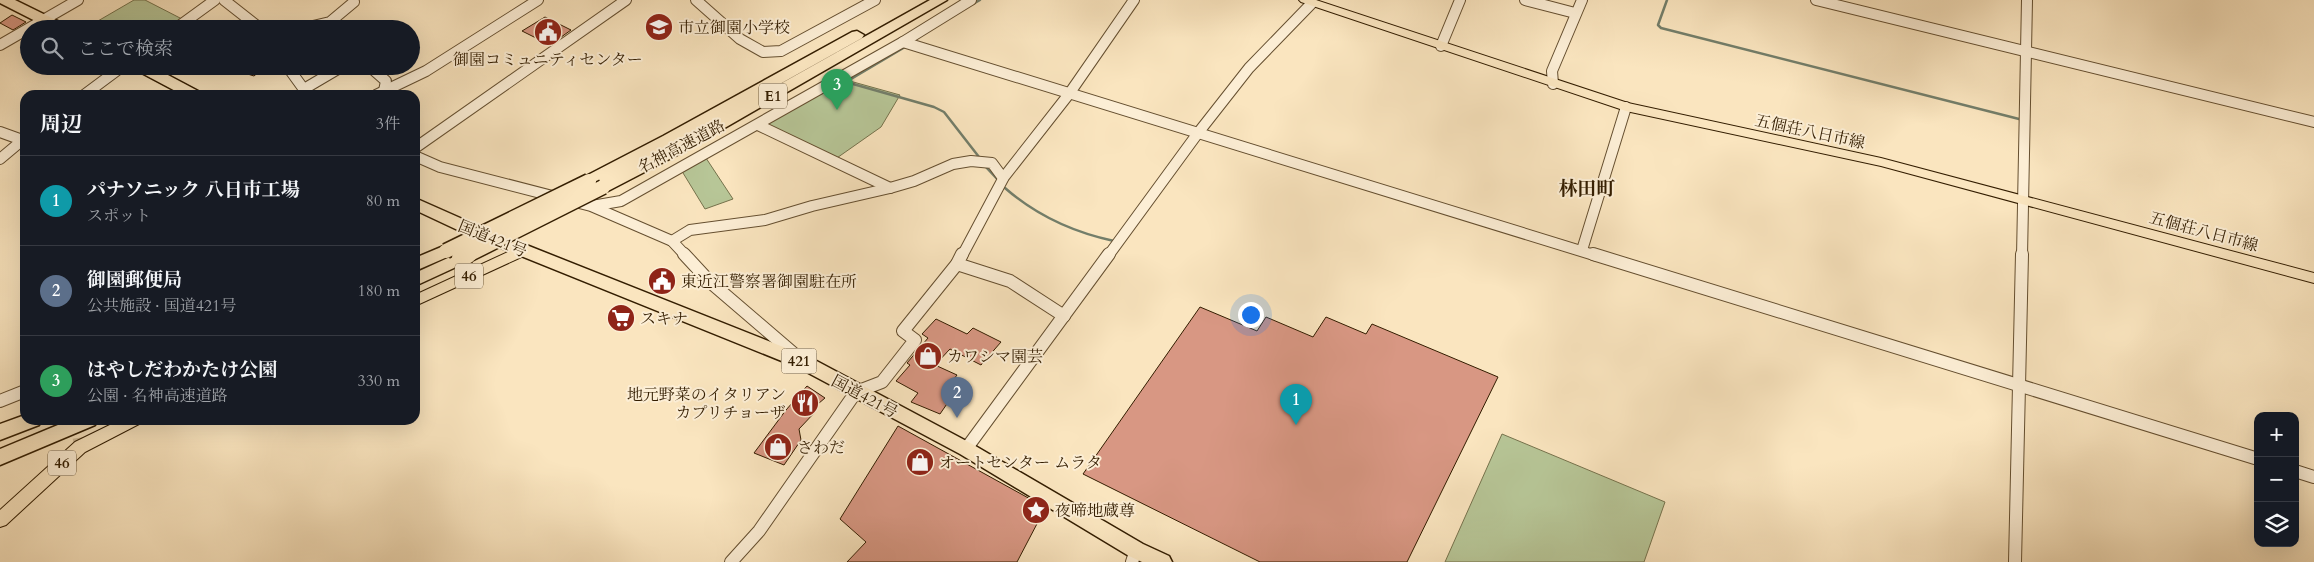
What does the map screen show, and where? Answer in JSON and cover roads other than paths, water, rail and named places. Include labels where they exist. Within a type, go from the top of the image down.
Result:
[{"type":"highway","points":[[4,0],[44,20]]},
{"type":"highway","name":"名神高速道路","points":[[596,184],[668,140],[918,0]]},
{"type":"highway","name":"名神高速道路","points":[[420,277],[453,255],[596,184],[703,134],[940,0]]},
{"type":"highway","points":[[156,75],[185,90]]},
{"type":"highway","name":"国道421号","points":[[420,206],[523,250],[806,363],[856,392],[966,449],[1134,556],[1162,562]]},
{"type":"highway","name":"名神高速道路","points":[[420,265],[453,255]]},
{"type":"highway","points":[[0,432],[20,425]]},
{"type":"highway","points":[[0,452],[71,425]]},
{"type":"highway","points":[[0,457],[77,425]]},
{"type":"main road","name":"五個荘八日市線","points":[[1308,1],[1626,107],[1693,123],[1881,162],[2023,198],[2314,278]]},
{"type":"main road","name":"46","points":[[420,298],[523,250]]},
{"type":"main road","name":"46","points":[[0,520],[80,447],[124,425]]},
{"type":"street","points":[[44,20],[78,0]]},
{"type":"street","points":[[187,20],[215,0]]},
{"type":"street","points":[[224,0],[250,20]]},
{"type":"street","points":[[420,74],[538,0]]},
{"type":"street","points":[[420,144],[626,0]]},
{"type":"street","points":[[696,0],[740,38],[763,52],[781,50],[875,0]]},
{"type":"street","points":[[591,206],[621,201],[904,42],[971,0]]},
{"type":"street","points":[[731,562],[759,532],[856,392],[882,382],[915,340],[903,331],[957,264],[1003,178],[1069,94],[1134,0]]},
{"type":"street","points":[[1441,46],[1460,0]]},
{"type":"street","points":[[1525,0],[1575,13]]},
{"type":"street","points":[[1553,84],[1552,72],[1582,0]]},
{"type":"street","points":[[1816,0],[2314,122]]},
{"type":"street","points":[[2015,562],[2027,0]]},
{"type":"street","points":[[332,20],[352,1]]},
{"type":"street","points":[[966,449],[1198,133],[1249,68],[1308,1]]},
{"type":"street","points":[[0,44],[20,33]]},
{"type":"street","points":[[904,42],[2254,458]]},
{"type":"street","points":[[91,90],[111,75]]},
{"type":"street","points":[[294,75],[305,90]]},
{"type":"street","points":[[309,90],[330,75]]},
{"type":"street","points":[[379,75],[386,81],[382,90]]},
{"type":"street","points":[[386,90],[418,75]]},
{"type":"street","points":[[1582,250],[1626,107]]},
{"type":"street","points":[[758,125],[890,188]]},
{"type":"street","points":[[0,132],[20,139]]},
{"type":"street","points":[[0,159],[20,143]]},
{"type":"street","points":[[420,158],[440,167],[591,206],[672,241],[709,281],[806,363]]},
{"type":"street","points":[[672,241],[690,230],[765,220],[812,206],[890,188],[926,176],[952,164],[971,161],[992,163],[1003,178]]},
{"type":"street","points":[[957,264],[1010,281],[1064,316]]},
{"type":"street","points":[[0,400],[20,393]]},
{"type":"street","points":[[2299,472],[2314,477]]},
{"type":"waterway","points":[[973,4],[980,0]]},
{"type":"waterway","points":[[1667,0],[1658,25],[1661,28],[2023,120]]},
{"type":"waterway","points":[[905,47],[846,82],[934,107],[944,112],[979,157]]},
{"type":"waterway","points":[[984,165],[999,181]]},
{"type":"waterway","points":[[1005,188],[1030,207],[1056,222],[1084,233],[1114,241]]},
{"type":"tunnel","points":[[77,425],[80,447]]},
{"type":"place","name":"市立御園小学校","points":[[659,27]]},
{"type":"place","name":"御園コミュニティセンター","points":[[548,32]]},
{"type":"place","name":"はやしだわかたけ公園","points":[[837,110]]},
{"type":"place","name":"東近江警察署御園駐在所","points":[[662,281]]},
{"type":"place","name":"スキナ","points":[[621,318]]},
{"type":"place","name":"カワシマ園芸","points":[[928,356]]},
{"type":"place","name":"地元野菜のイタリアン カプリチョーザ","points":[[805,403]]},
{"type":"place","name":"御園郵便局","points":[[957,418]]},
{"type":"place","name":"パナソニック 八日市工場","points":[[1296,425]]},
{"type":"place","name":"さわだ","points":[[778,447]]},
{"type":"place","name":"オートセンター ムラタ","points":[[920,462]]},
{"type":"place","name":"夜啼地蔵尊","points":[[1036,510]]},
{"type":"district","name":"林田町","points":[[1587,188]]}]
